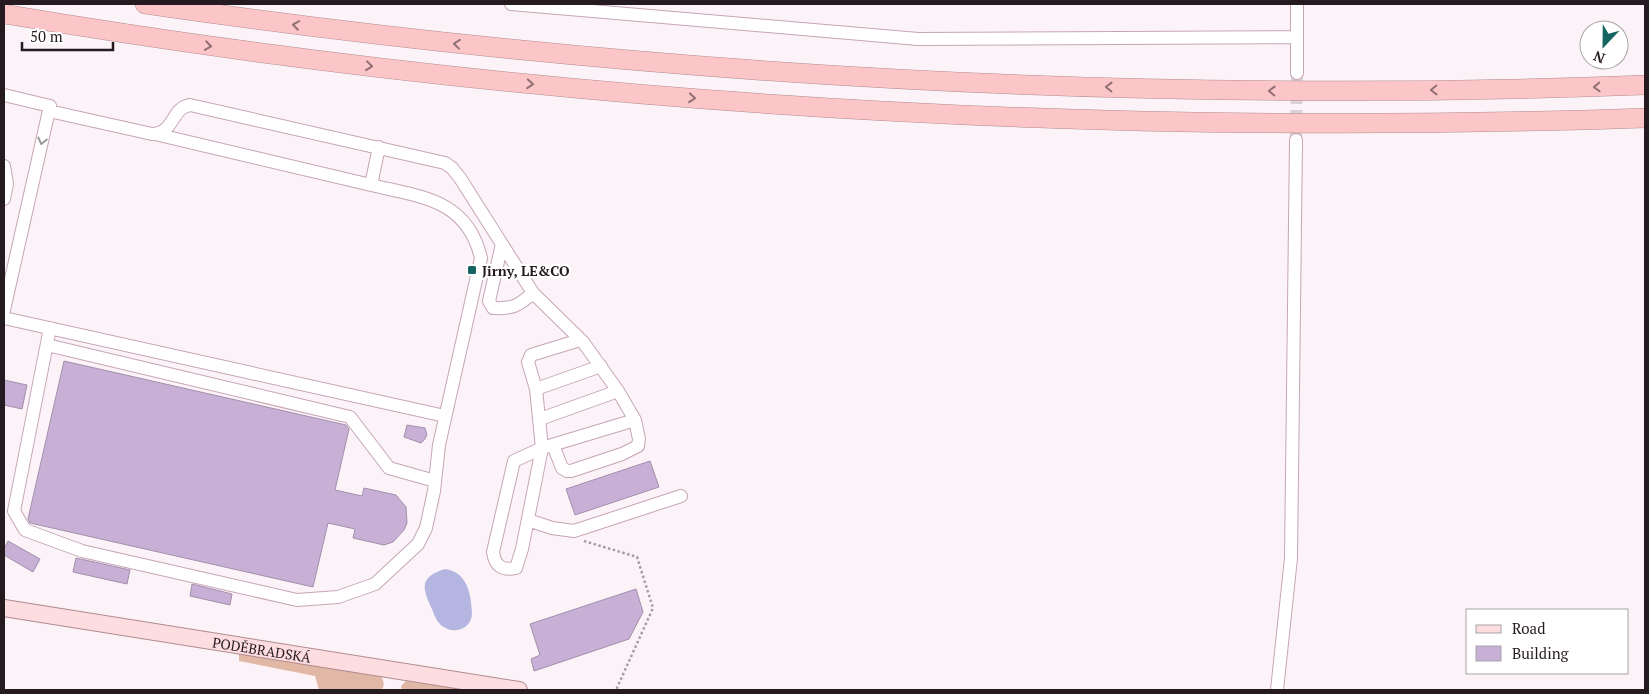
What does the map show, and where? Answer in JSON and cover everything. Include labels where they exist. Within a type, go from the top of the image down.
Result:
[{"type":"highway","points":[[145,4],[321,28],[522,50],[737,70],[936,82],[1316,91],[1572,88],[1645,85]]},
{"type":"highway","points":[[4,14],[107,31],[315,60],[524,84],[734,102],[1056,119],[1315,123],[1569,121],[1645,118]]},
{"type":"main road","name":"PODĚBRADSKÁ","points":[[4,608],[520,690]]},
{"type":"street","points":[[512,4],[918,39],[1297,37]]},
{"type":"street","points":[[1296,72],[1297,4]]},
{"type":"street","points":[[4,95],[50,106],[4,310]]},
{"type":"street","points":[[152,134],[166,130],[182,108],[190,104],[438,160],[452,168],[533,293],[583,342],[618,391],[635,420],[639,439],[638,446],[622,454],[566,471],[548,447],[540,419],[536,388],[528,362],[531,355],[580,340],[583,342]]},
{"type":"street","points":[[49,111],[431,199],[447,207],[462,218],[478,244],[481,258],[439,445],[435,481],[426,528],[418,544],[375,584],[338,597],[297,600],[82,552],[25,530],[14,511],[50,328]]},
{"type":"street","points":[[1277,690],[1292,558],[1296,140]]},
{"type":"street","points":[[371,184],[378,147]]},
{"type":"street","points":[[4,166],[7,184],[4,199]]},
{"type":"street","points":[[502,244],[490,301],[493,308],[508,309],[521,304],[533,293]]},
{"type":"street","points":[[4,318],[445,416]]},
{"type":"street","points":[[47,346],[350,417],[390,468],[435,481]]},
{"type":"street","points":[[536,388],[600,366]]},
{"type":"street","points":[[540,419],[618,391]]},
{"type":"street","points":[[548,447],[516,568],[500,568],[495,562],[493,552],[514,461],[548,447],[635,420]]},
{"type":"street","points":[[528,520],[552,528],[574,531],[681,496]]},
{"type":"path","points":[[574,531],[584,541],[637,557],[653,608],[616,690]]},
{"type":"shaded area","points":[[239,653],[381,675],[384,683],[381,690],[319,690],[315,676],[239,661]]},
{"type":"shaded area","points":[[408,679],[477,690],[402,690],[401,686]]},
{"type":"water","points":[[445,569],[458,574],[469,591],[471,619],[466,627],[462,629],[452,630],[442,626],[435,616],[426,595],[425,584],[427,580],[437,572]]},
{"type":"building","points":[[64,361],[346,425],[349,429],[335,490],[362,496],[364,488],[396,495],[406,507],[407,523],[404,530],[393,542],[384,545],[353,538],[355,529],[328,523],[313,587],[30,523],[28,519]]},
{"type":"building","points":[[4,380],[27,385],[22,409],[4,405]]},
{"type":"building","points":[[407,425],[425,428],[427,435],[421,443],[404,437]]},
{"type":"building","points":[[650,461],[659,487],[575,515],[566,489]]},
{"type":"building","points":[[8,541],[40,559],[33,572],[4,555],[4,549]]},
{"type":"building","points":[[76,558],[130,570],[127,584],[73,572]]},
{"type":"building","points":[[192,584],[232,594],[230,605],[190,596]]},
{"type":"building","points":[[636,589],[643,612],[629,639],[534,671],[531,659],[540,655],[530,624]]},
{"type":"tunnel","points":[[1296,140],[1297,73]]},
{"type":"place","name":"Jirny, LE&CO","points":[[472,270]]}]
